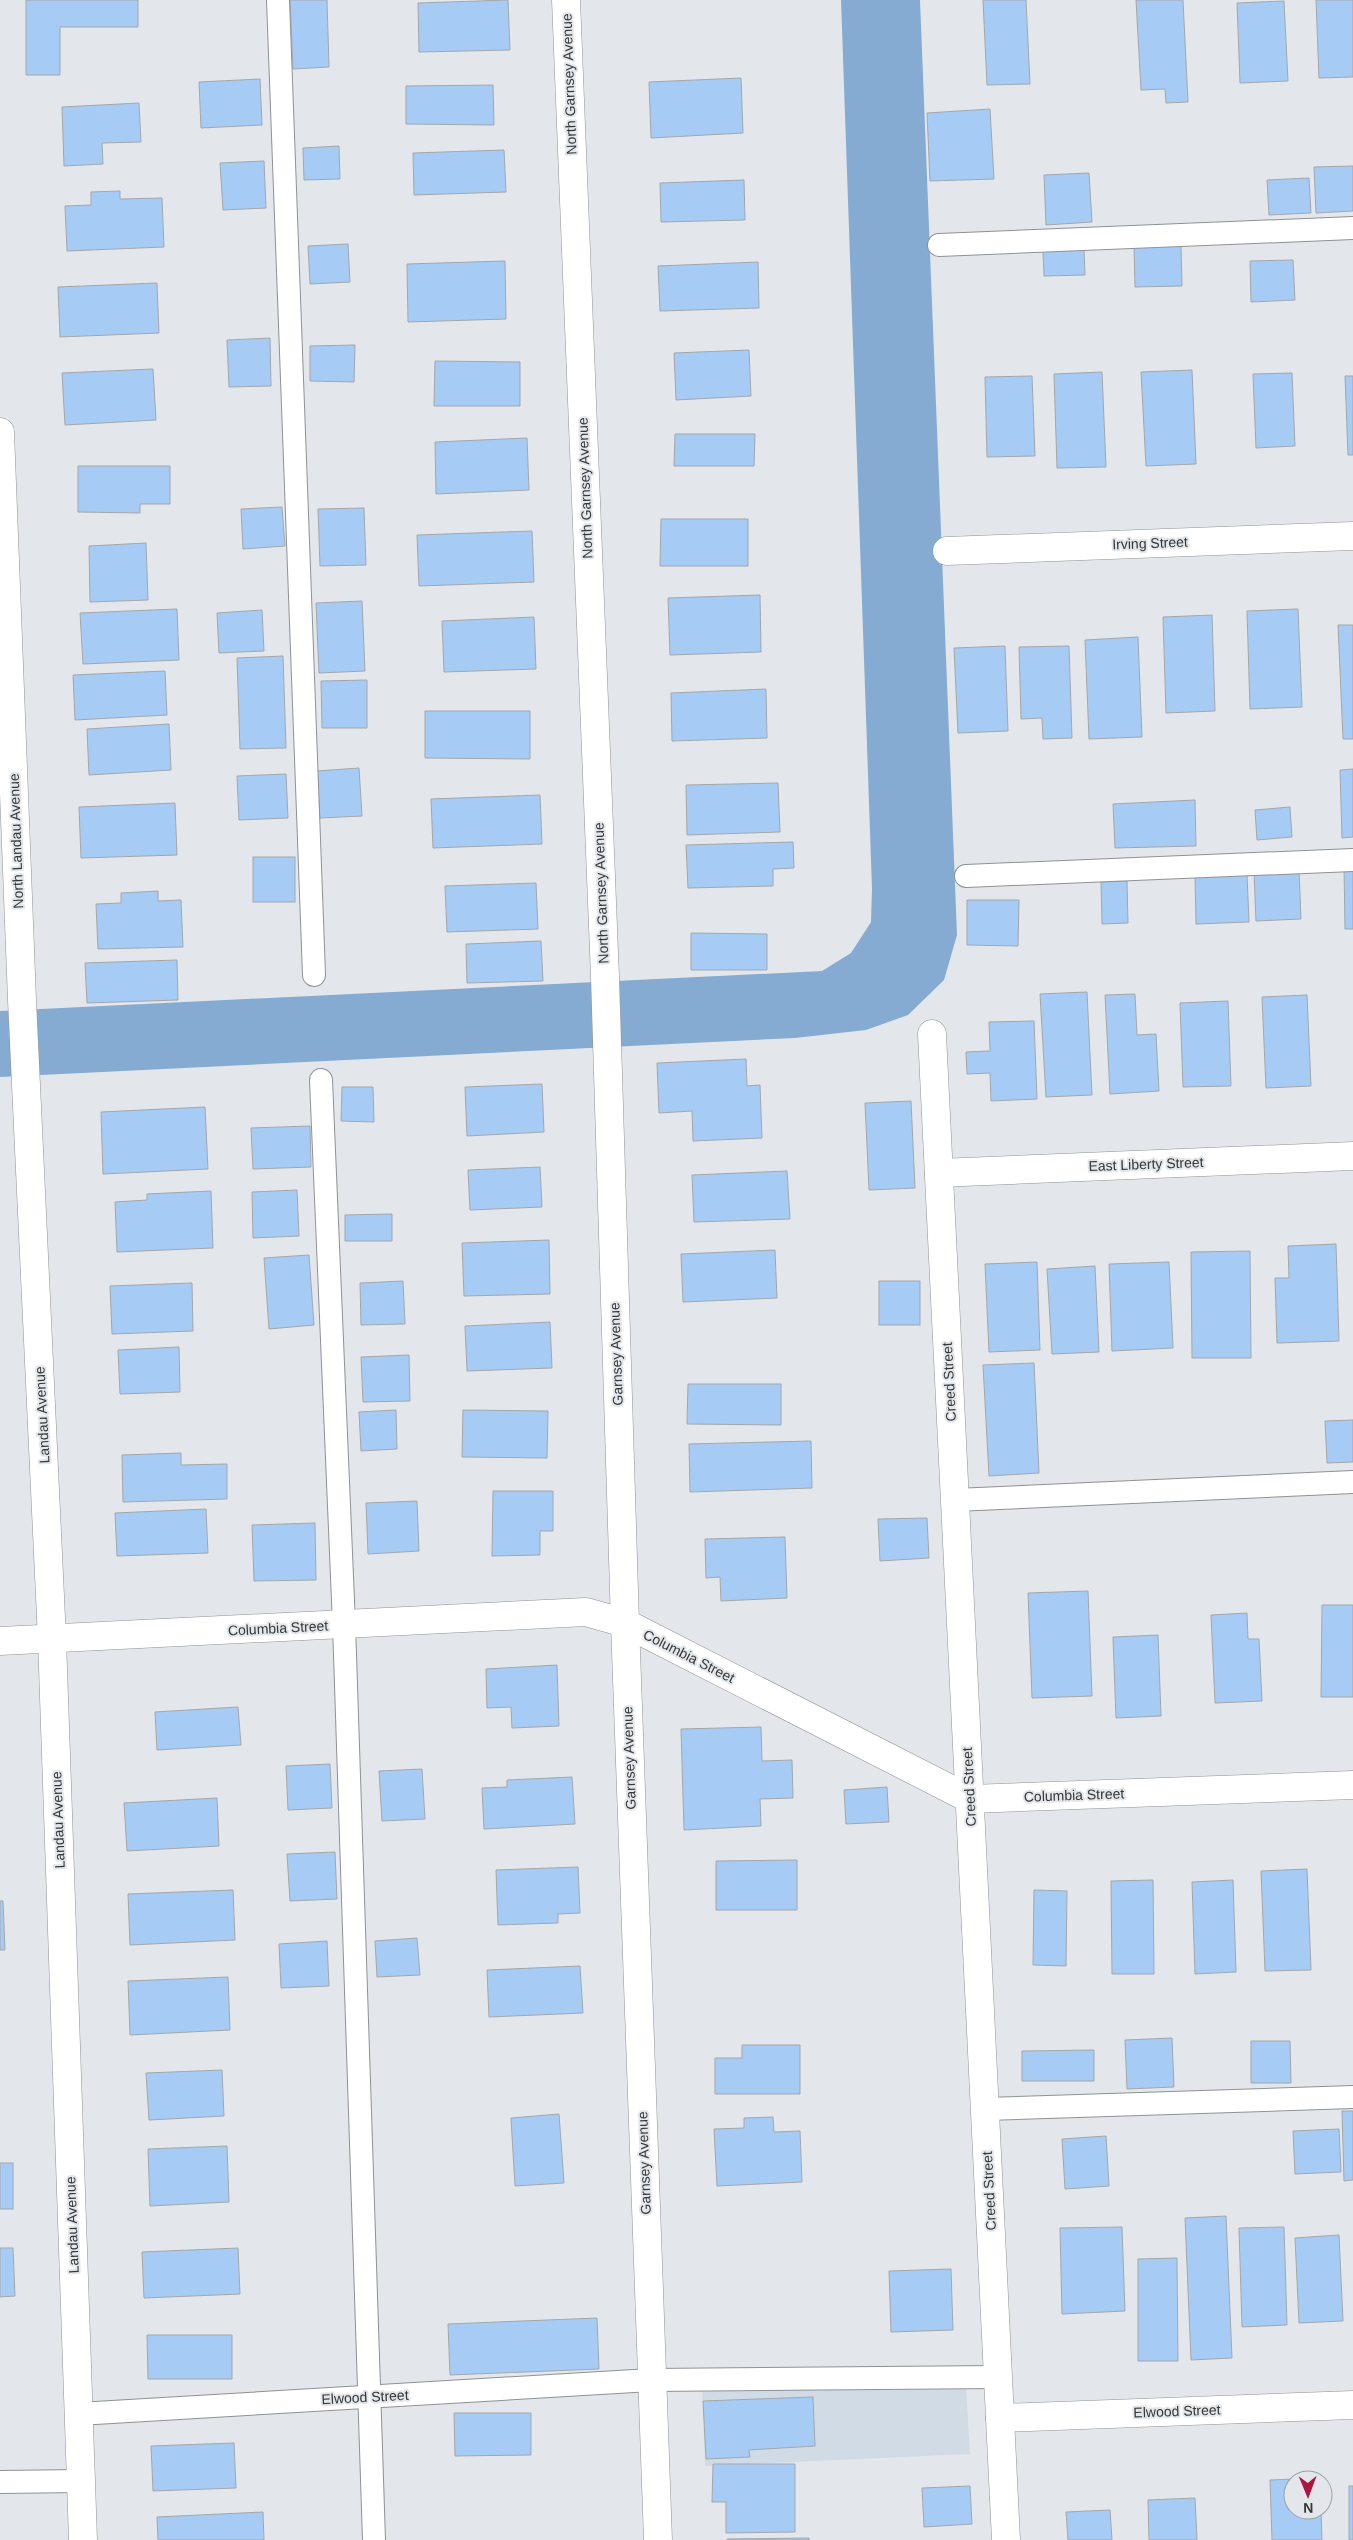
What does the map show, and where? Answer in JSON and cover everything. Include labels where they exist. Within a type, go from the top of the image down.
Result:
[{"type":"street","name":"North Garnsey Avenue","points":[[566,0],[604,977]]},
{"type":"street","name":"North Landau Avenue","points":[[0,432],[22,1000],[28,1100]]},
{"type":"street","name":"Irving Street","points":[[947,551],[1353,536]]},
{"type":"street","name":"Garnsey Avenue","points":[[604,977],[658,2540]]},
{"type":"street","name":"Creed Street","points":[[932,1034],[1006,2540]]},
{"type":"street","name":"Landau Avenue","points":[[28,1100],[52,1639],[83,2540]]},
{"type":"street","name":"East Liberty Street","points":[[939,1173],[1353,1156]]},
{"type":"street","name":"Columbia Street","points":[[0,1641],[586,1612],[625,1624],[970,1799],[1353,1785]]},
{"type":"street","name":"Elwood Street","points":[[1000,2418],[1353,2404]]},
{"type":"lane","points":[[278,0],[314,975]]},
{"type":"lane","points":[[939,246],[1353,228]]},
{"type":"lane","points":[[966,876],[1353,860]]},
{"type":"lane","points":[[321,1080],[344,1624],[374,2540]]},
{"type":"lane","points":[[955,1500],[1353,1482]]},
{"type":"lane","points":[[985,2109],[1353,2097]]},
{"type":"lane","name":"Elwood Street","points":[[78,2414],[651,2380],[998,2377]]},
{"type":"lane","points":[[0,2482],[81,2481]]},
{"type":"shaded area","points":[[702,2387],[966,2387],[970,2454],[705,2466]]},
{"type":"water","points":[[841,0],[920,0],[957,935],[944,980],[908,1015],[866,1030],[795,1038],[0,1077],[0,1011],[822,971],[851,953],[871,922],[872,889]]},
{"type":"building","points":[[26,0],[138,0],[138,27],[60,27],[60,75],[26,75]]},
{"type":"building","points":[[290,0],[327,0],[329,67],[293,69]]},
{"type":"building","points":[[508,0],[510,50],[419,52],[418,3]]},
{"type":"building","points":[[983,0],[1026,0],[1030,84],[987,85]]},
{"type":"building","points":[[1136,0],[1183,0],[1188,102],[1166,103],[1165,89],[1141,90]]},
{"type":"building","points":[[1316,0],[1353,0],[1353,77],[1319,78]]},
{"type":"building","points":[[1284,1],[1288,81],[1240,83],[1237,3]]},
{"type":"building","points":[[741,78],[743,133],[651,138],[649,82]]},
{"type":"building","points":[[260,79],[262,125],[201,128],[199,82]]},
{"type":"building","points":[[493,85],[494,125],[406,124],[406,86]]},
{"type":"building","points":[[139,103],[141,142],[102,143],[103,164],[64,166],[62,107]]},
{"type":"building","points":[[990,109],[994,179],[930,181],[927,113]]},
{"type":"building","points":[[339,146],[340,179],[304,180],[303,148]]},
{"type":"building","points":[[504,150],[506,192],[414,195],[413,153]]},
{"type":"building","points":[[264,161],[266,208],[223,210],[220,163]]},
{"type":"building","points":[[1353,166],[1353,211],[1316,213],[1314,167]]},
{"type":"building","points":[[1089,173],[1092,222],[1046,225],[1044,175]]},
{"type":"building","points":[[1309,178],[1311,213],[1269,215],[1267,180]]},
{"type":"building","points":[[744,180],[745,220],[661,222],[660,183]]},
{"type":"building","points":[[120,191],[120,199],[162,198],[164,247],[67,251],[65,206],[91,205],[91,192]]},
{"type":"building","points":[[348,244],[350,282],[310,284],[308,246]]},
{"type":"building","points":[[1181,246],[1182,286],[1135,287],[1134,247]]},
{"type":"building","points":[[1084,250],[1085,275],[1044,276],[1043,251]]},
{"type":"building","points":[[1293,260],[1295,300],[1251,302],[1250,261]]},
{"type":"building","points":[[505,261],[506,319],[408,322],[407,264]]},
{"type":"building","points":[[758,262],[759,308],[660,311],[658,266]]},
{"type":"building","points":[[157,283],[159,333],[60,337],[58,287]]},
{"type":"building","points":[[270,338],[271,386],[229,387],[227,340]]},
{"type":"building","points":[[355,345],[354,382],[310,381],[310,346]]},
{"type":"building","points":[[749,350],[751,396],[676,400],[674,353]]},
{"type":"building","points":[[435,361],[520,362],[520,406],[434,406]]},
{"type":"building","points":[[153,369],[156,420],[65,425],[62,373]]},
{"type":"building","points":[[1192,370],[1196,464],[1146,466],[1141,372]]},
{"type":"building","points":[[1102,372],[1106,467],[1057,468],[1054,374]]},
{"type":"building","points":[[1292,373],[1295,446],[1256,448],[1253,374]]},
{"type":"building","points":[[1032,376],[1035,456],[987,457],[985,377]]},
{"type":"building","points":[[1345,376],[1353,376],[1353,455],[1348,455]]},
{"type":"building","points":[[675,434],[755,434],[754,466],[674,466]]},
{"type":"building","points":[[527,438],[529,490],[436,494],[435,442]]},
{"type":"building","points":[[78,466],[170,466],[170,504],[140,504],[140,513],[78,512]]},
{"type":"building","points":[[282,507],[285,546],[243,549],[241,509]]},
{"type":"building","points":[[364,508],[366,565],[320,566],[318,509]]},
{"type":"building","points":[[661,519],[748,519],[748,566],[660,566]]},
{"type":"building","points":[[532,531],[534,582],[419,586],[417,535]]},
{"type":"building","points":[[146,543],[148,600],[90,602],[89,546]]},
{"type":"building","points":[[760,595],[761,652],[670,655],[668,598]]},
{"type":"building","points":[[362,601],[365,671],[319,673],[316,603]]},
{"type":"building","points":[[177,609],[179,660],[83,664],[80,613]]},
{"type":"building","points":[[1298,609],[1302,707],[1250,709],[1247,611]]},
{"type":"building","points":[[262,610],[264,651],[219,653],[217,613]]},
{"type":"building","points":[[1212,615],[1215,711],[1166,713],[1163,617]]},
{"type":"building","points":[[534,617],[536,669],[444,672],[442,621]]},
{"type":"building","points":[[1338,625],[1353,625],[1353,739],[1343,739]]},
{"type":"building","points":[[1138,637],[1142,737],[1089,739],[1085,640]]},
{"type":"building","points":[[1005,646],[1008,731],[958,733],[954,648]]},
{"type":"building","points":[[1069,646],[1072,738],[1043,739],[1042,718],[1021,719],[1019,647]]},
{"type":"building","points":[[283,656],[286,748],[240,749],[237,658]]},
{"type":"building","points":[[165,671],[167,715],[75,720],[73,675]]},
{"type":"building","points":[[367,680],[367,728],[322,728],[321,681]]},
{"type":"building","points":[[766,689],[767,738],[672,741],[671,693]]},
{"type":"building","points":[[425,711],[530,711],[530,759],[425,758]]},
{"type":"building","points":[[169,724],[171,770],[89,775],[87,729]]},
{"type":"building","points":[[359,768],[362,816],[320,818],[317,771]]},
{"type":"building","points":[[1353,769],[1353,837],[1342,838],[1340,770]]},
{"type":"building","points":[[286,774],[288,818],[239,820],[237,776]]},
{"type":"building","points":[[778,783],[780,832],[687,835],[686,785]]},
{"type":"building","points":[[540,795],[542,844],[433,848],[431,799]]},
{"type":"building","points":[[1195,800],[1196,846],[1115,848],[1113,804]]},
{"type":"building","points":[[175,803],[177,855],[81,858],[79,807]]},
{"type":"building","points":[[1290,807],[1292,837],[1257,840],[1255,810]]},
{"type":"building","points":[[793,842],[794,868],[773,869],[773,886],[688,888],[686,845]]},
{"type":"building","points":[[253,857],[295,857],[295,902],[253,902]]},
{"type":"building","points":[[1344,865],[1353,865],[1353,929],[1345,929]]},
{"type":"building","points":[[1299,871],[1301,919],[1256,921],[1254,873]]},
{"type":"building","points":[[1247,874],[1249,922],[1196,924],[1195,876]]},
{"type":"building","points":[[1127,881],[1128,923],[1102,924],[1101,882]]},
{"type":"building","points":[[536,883],[538,929],[447,932],[445,886]]},
{"type":"building","points":[[158,891],[158,901],[181,900],[183,947],[98,949],[96,904],[121,903],[121,893]]},
{"type":"building","points":[[967,900],[1019,900],[1018,946],[967,945]]},
{"type":"building","points":[[691,933],[767,934],[767,970],[691,970]]},
{"type":"building","points":[[541,941],[543,981],[467,983],[466,944]]},
{"type":"building","points":[[177,960],[178,1000],[87,1003],[85,963]]},
{"type":"building","points":[[1087,992],[1092,1095],[1046,1097],[1040,994]]},
{"type":"building","points":[[1135,994],[1137,1035],[1156,1034],[1159,1091],[1110,1094],[1105,995]]},
{"type":"building","points":[[1307,995],[1311,1086],[1266,1088],[1262,997]]},
{"type":"building","points":[[1228,1001],[1231,1086],[1183,1087],[1180,1003]]},
{"type":"building","points":[[1034,1021],[1037,1099],[991,1101],[990,1073],[967,1074],[966,1052],[990,1051],[989,1022]]},
{"type":"building","points":[[746,1059],[747,1086],[760,1085],[762,1138],[693,1141],[692,1111],[659,1113],[657,1063]]},
{"type":"building","points":[[542,1084],[544,1132],[467,1136],[465,1087]]},
{"type":"building","points":[[342,1087],[373,1087],[374,1122],[341,1121]]},
{"type":"building","points":[[911,1101],[915,1188],[869,1190],[865,1103]]},
{"type":"building","points":[[205,1107],[208,1169],[103,1174],[101,1112]]},
{"type":"building","points":[[310,1126],[311,1167],[253,1169],[251,1128]]},
{"type":"building","points":[[540,1167],[542,1207],[470,1210],[468,1170]]},
{"type":"building","points":[[787,1171],[790,1219],[694,1222],[692,1175]]},
{"type":"building","points":[[297,1190],[299,1236],[253,1238],[252,1192]]},
{"type":"building","points":[[211,1191],[213,1248],[117,1252],[115,1202],[147,1200],[147,1194]]},
{"type":"building","points":[[392,1214],[392,1241],[345,1241],[345,1215]]},
{"type":"building","points":[[549,1240],[550,1294],[464,1296],[462,1243]]},
{"type":"building","points":[[1336,1244],[1339,1341],[1277,1343],[1275,1278],[1289,1278],[1288,1246]]},
{"type":"building","points":[[775,1250],[777,1298],[683,1302],[681,1254]]},
{"type":"building","points":[[1250,1251],[1251,1358],[1192,1358],[1191,1252]]},
{"type":"building","points":[[309,1255],[314,1325],[269,1329],[264,1258]]},
{"type":"building","points":[[1037,1262],[1040,1350],[989,1352],[985,1264]]},
{"type":"building","points":[[1169,1262],[1173,1348],[1112,1351],[1109,1264]]},
{"type":"building","points":[[1095,1266],[1099,1352],[1052,1354],[1047,1269]]},
{"type":"building","points":[[403,1281],[405,1324],[361,1325],[360,1283]]},
{"type":"building","points":[[879,1281],[920,1281],[920,1325],[879,1325]]},
{"type":"building","points":[[192,1283],[193,1331],[112,1334],[110,1286]]},
{"type":"building","points":[[550,1322],[552,1368],[467,1371],[465,1326]]},
{"type":"building","points":[[179,1347],[180,1392],[120,1394],[118,1350]]},
{"type":"building","points":[[409,1355],[410,1401],[363,1402],[361,1357]]},
{"type":"building","points":[[1034,1363],[1039,1473],[989,1476],[983,1365]]},
{"type":"building","points":[[688,1384],[781,1384],[781,1425],[687,1424]]},
{"type":"building","points":[[396,1410],[397,1449],[361,1451],[359,1412]]},
{"type":"building","points":[[463,1410],[548,1411],[547,1458],[462,1457]]},
{"type":"building","points":[[1353,1420],[1353,1462],[1327,1463],[1325,1421]]},
{"type":"building","points":[[811,1441],[812,1488],[690,1492],[689,1444]]},
{"type":"building","points":[[181,1453],[181,1465],[227,1464],[227,1499],[123,1502],[122,1455]]},
{"type":"building","points":[[493,1491],[553,1491],[553,1531],[540,1531],[540,1555],[492,1556]]},
{"type":"building","points":[[417,1501],[419,1551],[368,1554],[366,1503]]},
{"type":"building","points":[[206,1509],[208,1553],[117,1556],[115,1513]]},
{"type":"building","points":[[927,1518],[929,1558],[880,1561],[878,1519]]},
{"type":"building","points":[[315,1523],[316,1580],[254,1581],[252,1525]]},
{"type":"building","points":[[785,1537],[787,1598],[721,1601],[720,1577],[706,1578],[705,1539]]},
{"type":"building","points":[[1088,1591],[1092,1696],[1032,1698],[1028,1593]]},
{"type":"building","points":[[1322,1605],[1353,1605],[1353,1697],[1321,1697]]},
{"type":"building","points":[[1247,1613],[1248,1639],[1259,1639],[1262,1701],[1215,1703],[1211,1615]]},
{"type":"building","points":[[1158,1635],[1161,1716],[1116,1718],[1113,1637]]},
{"type":"building","points":[[557,1665],[559,1726],[512,1728],[511,1707],[487,1708],[486,1669]]},
{"type":"building","points":[[238,1707],[241,1745],[157,1750],[155,1712]]},
{"type":"building","points":[[761,1727],[762,1761],[792,1760],[793,1798],[760,1799],[761,1826],[684,1830],[681,1729]]},
{"type":"building","points":[[330,1764],[332,1808],[288,1810],[286,1766]]},
{"type":"building","points":[[422,1769],[425,1819],[382,1821],[379,1771]]},
{"type":"building","points":[[572,1777],[575,1824],[484,1829],[482,1788],[507,1787],[507,1780]]},
{"type":"building","points":[[887,1787],[889,1822],[846,1824],[844,1790]]},
{"type":"building","points":[[217,1798],[219,1846],[127,1851],[124,1803]]},
{"type":"building","points":[[335,1852],[337,1899],[290,1901],[287,1854]]},
{"type":"building","points":[[797,1860],[797,1910],[716,1910],[716,1861]]},
{"type":"building","points":[[578,1867],[580,1913],[558,1914],[558,1923],[498,1925],[496,1870]]},
{"type":"building","points":[[1307,1869],[1311,1970],[1265,1971],[1261,1871]]},
{"type":"building","points":[[1153,1880],[1154,1974],[1112,1974],[1111,1881]]},
{"type":"building","points":[[1233,1880],[1236,1972],[1195,1974],[1192,1882]]},
{"type":"building","points":[[233,1890],[235,1940],[130,1945],[128,1894]]},
{"type":"building","points":[[1034,1890],[1067,1891],[1066,1966],[1033,1965]]},
{"type":"building","points":[[0,1901],[3,1901],[5,1950],[0,1950]]},
{"type":"building","points":[[417,1938],[420,1975],[377,1977],[375,1941]]},
{"type":"building","points":[[327,1941],[329,1986],[281,1988],[279,1944]]},
{"type":"building","points":[[580,1966],[583,2013],[489,2017],[487,1970]]},
{"type":"building","points":[[228,1977],[230,2030],[130,2035],[128,1981]]},
{"type":"building","points":[[1172,2038],[1174,2087],[1127,2089],[1125,2040]]},
{"type":"building","points":[[1251,2041],[1290,2041],[1291,2083],[1251,2083]]},
{"type":"building","points":[[742,2045],[800,2045],[800,2094],[715,2094],[715,2058],[742,2058]]},
{"type":"building","points":[[1094,2050],[1094,2081],[1022,2081],[1022,2051]]},
{"type":"building","points":[[222,2070],[224,2116],[149,2120],[146,2073]]},
{"type":"building","points":[[1342,2111],[1353,2111],[1353,2180],[1344,2181]]},
{"type":"building","points":[[559,2114],[564,2183],[515,2186],[511,2118]]},
{"type":"building","points":[[773,2117],[774,2132],[800,2131],[802,2182],[717,2186],[714,2129],[744,2128],[744,2118]]},
{"type":"building","points":[[1339,2129],[1341,2172],[1295,2174],[1293,2131]]},
{"type":"building","points":[[1106,2136],[1109,2186],[1065,2189],[1062,2139]]},
{"type":"building","points":[[227,2146],[229,2202],[150,2206],[148,2149]]},
{"type":"building","points":[[0,2163],[13,2163],[13,2209],[0,2209]]},
{"type":"building","points":[[1226,2216],[1232,2358],[1191,2360],[1185,2218]]},
{"type":"building","points":[[1122,2227],[1125,2311],[1062,2314],[1060,2228]]},
{"type":"building","points":[[1284,2227],[1287,2325],[1242,2327],[1239,2228]]},
{"type":"building","points":[[1339,2235],[1343,2321],[1299,2323],[1295,2238]]},
{"type":"building","points":[[0,2248],[13,2248],[15,2296],[0,2297]]},
{"type":"building","points":[[238,2248],[240,2294],[144,2298],[142,2252]]},
{"type":"building","points":[[1177,2258],[1178,2361],[1138,2361],[1138,2259]]},
{"type":"building","points":[[951,2269],[953,2330],[891,2332],[889,2271]]},
{"type":"building","points":[[597,2318],[599,2369],[450,2375],[448,2324]]},
{"type":"building","points":[[147,2335],[232,2335],[232,2379],[148,2379]]},
{"type":"building","points":[[813,2397],[815,2446],[749,2450],[750,2457],[706,2459],[703,2401]]},
{"type":"building","points":[[454,2413],[531,2413],[531,2455],[455,2456]]},
{"type":"building","points":[[234,2443],[236,2488],[153,2491],[151,2446]]},
{"type":"building","points":[[713,2464],[795,2464],[795,2532],[726,2533],[726,2502],[712,2502]]},
{"type":"building","points":[[1283,2479],[1283,2520],[1321,2520],[1322,2540],[1272,2540],[1270,2480]]},
{"type":"building","points":[[970,2486],[972,2524],[924,2527],[922,2488]]},
{"type":"building","points":[[1349,2486],[1353,2486],[1353,2540],[1349,2540]]},
{"type":"building","points":[[1195,2498],[1197,2540],[1149,2540],[1148,2500]]},
{"type":"building","points":[[1110,2510],[1112,2540],[1068,2540],[1066,2512]]},
{"type":"building","points":[[263,2512],[264,2540],[158,2540],[157,2517]]},
{"type":"building","points":[[809,2538],[809,2540],[727,2540],[727,2539]]}]
